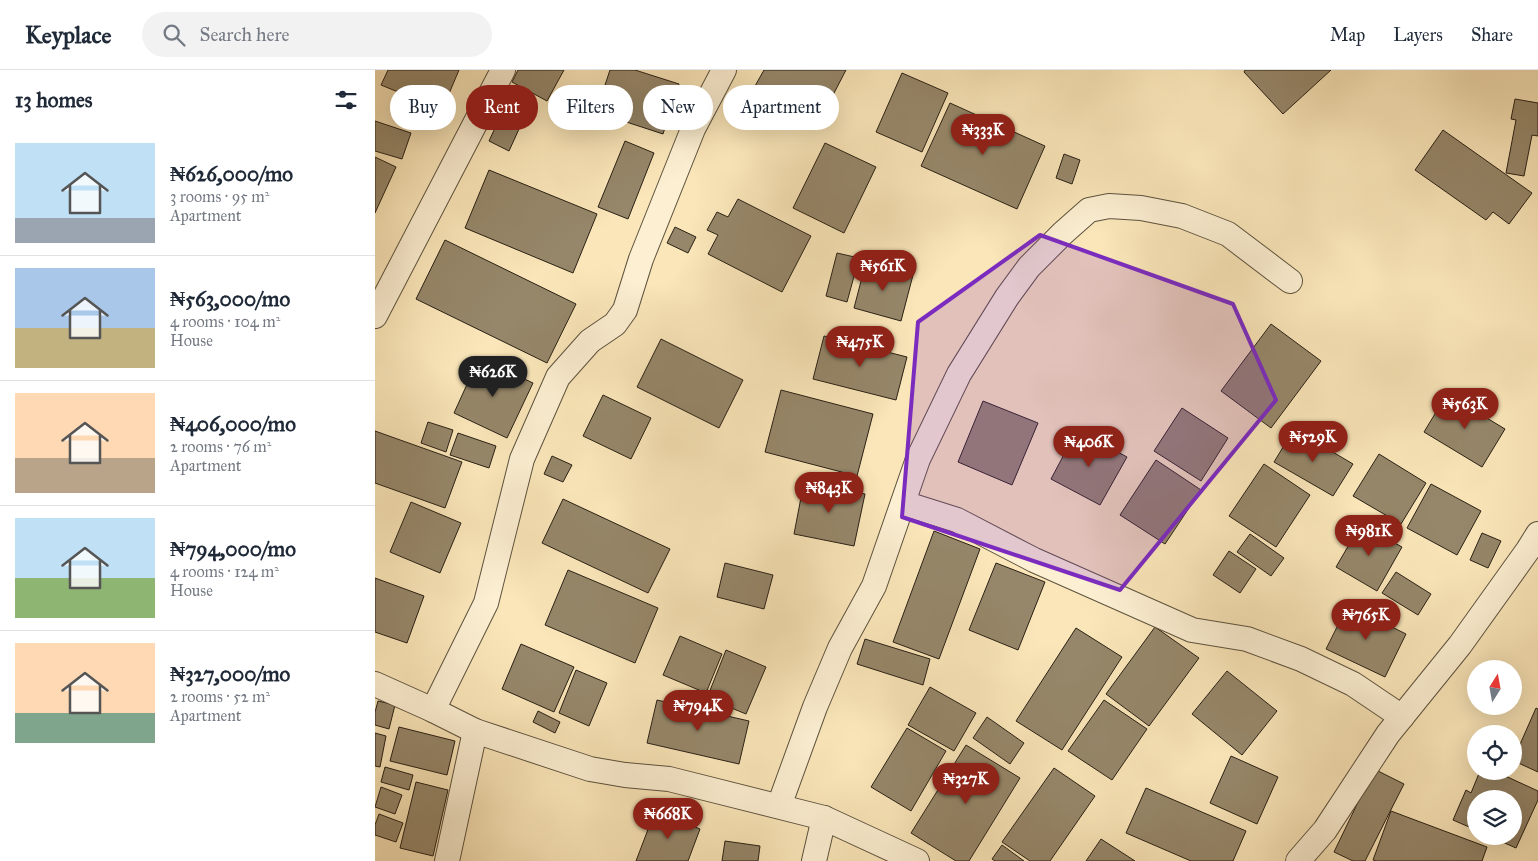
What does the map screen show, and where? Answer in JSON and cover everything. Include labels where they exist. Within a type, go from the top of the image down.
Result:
[{"type":"street","points":[[376,311],[503,70]]},
{"type":"street","points":[[433,710],[486,603],[522,459],[558,377],[590,341],[615,324],[625,310],[641,259],[693,129],[724,70]]},
{"type":"street","points":[[779,806],[815,707],[841,648],[874,586],[918,459],[959,374],[1007,297],[1029,267],[1089,210],[1109,206],[1133,207],[1182,216],[1228,234],[1289,281]]},
{"type":"street","points":[[903,503],[957,520],[1034,560],[1192,630],[1247,639],[1301,659],[1353,684],[1402,717]]},
{"type":"street","points":[[1298,861],[1325,830],[1388,734],[1460,645],[1538,534]]},
{"type":"street","points":[[375,684],[475,731],[590,769],[625,775],[669,778],[824,818],[917,861]]},
{"type":"street","points":[[447,861],[475,731]]},
{"type":"street","points":[[814,861],[824,818]]},
{"type":"highlighted area","points":[[1040,235],[1233,304],[1276,400],[1120,590],[902,517],[918,322]]},
{"type":"building","points":[[388,70],[459,70],[453,85],[390,85],[390,89],[381,85]]},
{"type":"building","points":[[518,70],[564,70],[556,85],[548,85],[547,101],[538,96],[538,85],[518,85],[512,82]]},
{"type":"building","points":[[610,70],[635,70],[679,84],[643,85],[643,127],[633,124],[633,85],[605,85]]},
{"type":"building","points":[[764,70],[846,70],[838,85],[756,85]]},
{"type":"building","points":[[1245,70],[1331,70],[1283,114],[1244,72]]},
{"type":"building","points":[[902,73],[948,93],[922,152],[876,132]]},
{"type":"building","points":[[1515,99],[1538,103],[1538,136],[1532,135],[1524,176],[1506,173],[1516,120],[1511,119]]},
{"type":"building","points":[[950,103],[1045,146],[1017,209],[921,166]]},
{"type":"building","points":[[375,121],[390,126],[390,130],[402,130],[411,133],[402,159],[375,151]]},
{"type":"building","points":[[494,130],[519,130],[509,151],[489,141]]},
{"type":"building","points":[[651,130],[664,130],[663,134]]},
{"type":"building","points":[[1443,130],[1532,193],[1509,224],[1493,212],[1486,220],[1415,170]]},
{"type":"building","points":[[625,141],[654,153],[628,219],[598,207]]},
{"type":"building","points":[[825,143],[876,167],[844,233],[793,208]]},
{"type":"building","points":[[1064,154],[1080,160],[1072,184],[1056,178]]},
{"type":"building","points":[[375,157],[396,167],[375,213]]},
{"type":"building","points":[[489,170],[597,214],[573,273],[465,228]]},
{"type":"building","points":[[738,199],[811,236],[782,292],[708,254],[718,235],[707,230],[717,212],[728,217]]},
{"type":"building","points":[[675,227],[696,237],[688,253],[667,243]]},
{"type":"building","points":[[445,240],[576,304],[547,363],[416,299]]},
{"type":"building","points":[[837,253],[859,258],[847,302],[826,296]]},
{"type":"building","points":[[866,262],[913,275],[901,321],[854,308]]},
{"type":"building","points":[[1271,324],[1321,361],[1271,428],[1221,391]]},
{"type":"building","points":[[824,336],[907,357],[896,400],[813,379]]},
{"type":"building","points":[[661,339],[743,380],[719,428],[637,387]]},
{"type":"building","points":[[479,358],[533,383],[507,438],[454,413]]},
{"type":"building","points":[[781,390],[873,414],[857,476],[765,452]]},
{"type":"building","points":[[1447,394],[1505,429],[1482,467],[1424,432]]},
{"type":"building","points":[[603,395],[651,418],[631,459],[583,436]]},
{"type":"building","points":[[983,401],[1038,423],[1012,485],[958,462]]},
{"type":"building","points":[[1182,408],[1228,438],[1201,481],[1154,451]]},
{"type":"building","points":[[428,422],[453,430],[446,452],[421,443]]},
{"type":"building","points":[[1294,429],[1353,464],[1333,496],[1274,462]]},
{"type":"building","points":[[1077,430],[1127,457],[1100,505],[1051,479]]},
{"type":"building","points":[[375,431],[462,462],[445,508],[375,483]]},
{"type":"building","points":[[458,433],[496,446],[489,468],[450,455]]},
{"type":"building","points":[[1379,454],[1426,483],[1401,524],[1353,496]]},
{"type":"building","points":[[552,456],[572,465],[563,482],[544,474]]},
{"type":"building","points":[[1156,460],[1201,490],[1165,544],[1120,515]]},
{"type":"building","points":[[1264,464],[1310,495],[1276,547],[1229,516]]},
{"type":"building","points":[[804,482],[865,494],[854,546],[794,534]]},
{"type":"building","points":[[1431,484],[1481,511],[1457,555],[1407,528]]},
{"type":"building","points":[[563,499],[670,549],[648,593],[542,543]]},
{"type":"building","points":[[411,502],[461,523],[440,573],[390,552]]},
{"type":"building","points":[[1361,524],[1402,547],[1377,591],[1336,567]]},
{"type":"building","points":[[934,531],[980,549],[939,659],[893,642]]},
{"type":"building","points":[[1482,533],[1501,541],[1488,568],[1470,560]]},
{"type":"building","points":[[1250,534],[1284,558],[1271,576],[1237,552]]},
{"type":"building","points":[[1229,551],[1256,569],[1240,593],[1213,575]]},
{"type":"building","points":[[725,563],[773,575],[764,609],[717,597]]},
{"type":"building","points":[[996,563],[1045,582],[1018,650],[969,630]]},
{"type":"building","points":[[568,570],[658,608],[635,663],[545,625]]},
{"type":"building","points":[[1396,572],[1431,594],[1418,615],[1382,593]]},
{"type":"building","points":[[375,578],[424,596],[407,643],[375,632]]},
{"type":"building","points":[[1348,605],[1406,634],[1385,677],[1326,649]]},
{"type":"building","points":[[1155,627],[1199,658],[1149,726],[1106,694]]},
{"type":"building","points":[[1076,628],[1122,657],[1062,750],[1016,721]]},
{"type":"building","points":[[680,636],[722,654],[706,693],[663,675]]},
{"type":"building","points":[[865,639],[930,659],[923,685],[857,664]]},
{"type":"building","points":[[521,644],[574,667],[554,712],[502,689]]},
{"type":"building","points":[[726,650],[766,667],[746,714],[707,698]]},
{"type":"building","points":[[576,670],[607,683],[589,726],[559,713]]},
{"type":"building","points":[[1227,671],[1277,711],[1242,755],[1192,714]]},
{"type":"building","points":[[930,687],[976,713],[954,751],[908,725]]},
{"type":"building","points":[[657,700],[749,721],[739,764],[647,743]]},
{"type":"building","points":[[1104,700],[1147,729],[1112,780],[1068,751]]},
{"type":"building","points":[[378,701],[395,705],[389,729],[375,725],[375,712]]},
{"type":"building","points":[[1536,708],[1538,709],[1538,772],[1522,765],[1522,740]]},
{"type":"building","points":[[538,711],[560,722],[555,733],[533,722]]},
{"type":"building","points":[[987,717],[1024,743],[1010,764],[973,738]]},
{"type":"building","points":[[399,727],[455,741],[447,775],[390,761]]},
{"type":"building","points":[[907,728],[946,751],[911,811],[871,787]]},
{"type":"building","points":[[375,733],[386,736],[380,767],[375,766]]},
{"type":"building","points":[[966,745],[1020,778],[969,861],[956,861],[911,833]]},
{"type":"building","points":[[1231,756],[1278,777],[1257,824],[1210,803]]},
{"type":"building","points":[[385,767],[413,775],[409,790],[381,782]]},
{"type":"building","points":[[1054,768],[1095,796],[1050,861],[1030,861],[1002,842]]},
{"type":"building","points":[[1374,769],[1404,784],[1365,861],[1353,861],[1334,852]]},
{"type":"building","points":[[1476,780],[1514,780],[1538,791],[1538,800],[1522,835],[1522,790],[1472,790]]},
{"type":"building","points":[[416,782],[448,790],[433,856],[400,848]]},
{"type":"building","points":[[381,787],[402,795],[395,814],[375,807]]},
{"type":"building","points":[[1146,788],[1246,831],[1233,861],[1191,861],[1126,833]]},
{"type":"building","points":[[1467,791],[1467,826],[1453,820]]},
{"type":"building","points":[[655,811],[700,829],[688,861],[636,861]]},
{"type":"building","points":[[1391,811],[1467,840],[1467,845],[1487,847],[1482,861],[1373,860]]},
{"type":"building","points":[[379,814],[403,823],[396,842],[375,835],[375,825]]},
{"type":"building","points":[[1101,839],[1135,861],[1086,861]]},
{"type":"building","points":[[725,841],[760,846],[758,861],[722,861]]},
{"type":"building","points":[[1002,845],[1024,861],[995,861],[992,859]]}]
